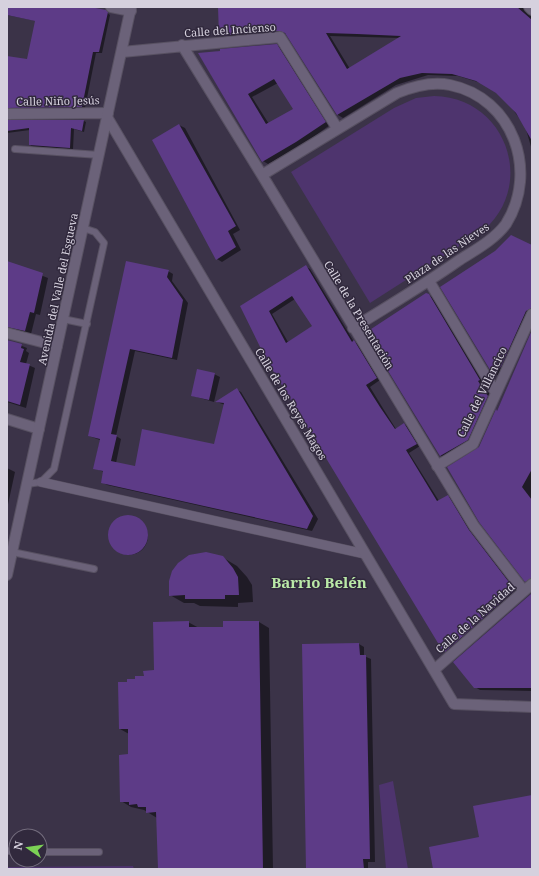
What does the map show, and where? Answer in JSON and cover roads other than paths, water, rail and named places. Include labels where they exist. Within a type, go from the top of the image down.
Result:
[{"type":"street","points":[[111,7],[131,9]]},
{"type":"street","points":[[529,7],[532,10]]},
{"type":"street","name":"Avenida del Valle del Esgueva","points":[[7,575],[131,9]]},
{"type":"street","name":"Calle del Incienso","points":[[122,52],[280,37],[337,128]]},
{"type":"street","name":"Calle de la Presentación","points":[[182,46],[262,175],[353,328],[474,526],[524,591]]},
{"type":"street","name":"Plaza de las Nieves","points":[[262,175],[337,128],[397,93],[413,86],[431,84],[449,85],[469,90],[486,100],[510,125],[523,162],[522,184],[517,206],[497,235],[429,281],[353,328]]},
{"type":"street","name":"Calle Niño Jesús","points":[[7,114],[108,115]]},
{"type":"street","name":"Calle de los Reyes Magos","points":[[108,115],[454,704],[532,707]]},
{"type":"street","points":[[429,281],[496,394]]},
{"type":"street","name":"Calle del Villancico","points":[[438,466],[473,444],[532,314]]},
{"type":"street","points":[[7,333],[57,346]]},
{"type":"street","points":[[7,419],[39,429]]},
{"type":"street","points":[[41,482],[365,554]]},
{"type":"street","name":"Calle de la Navidad","points":[[434,670],[532,584]]},
{"type":"lane","points":[[15,149],[99,155]]},
{"type":"lane","points":[[27,484],[41,482],[54,469],[87,324],[104,243],[95,232],[83,228]]},
{"type":"lane","points":[[63,319],[87,324]]},
{"type":"lane","points":[[12,552],[94,569]]},
{"type":"lane","points":[[48,852],[99,852]]},
{"type":"district","name":"Barrio Belén","points":[[319,583]]}]
